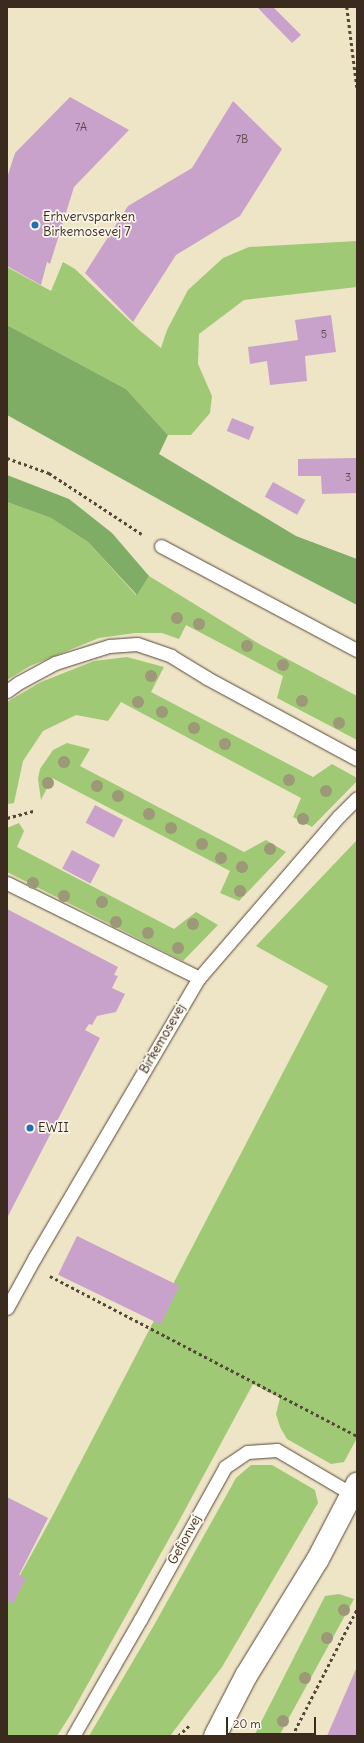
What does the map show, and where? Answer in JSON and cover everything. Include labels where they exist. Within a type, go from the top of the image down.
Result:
[{"type":"street","name":"Gefionvej","points":[[215,1736],[246,1676],[318,1559],[354,1489]]},
{"type":"lane","points":[[161,546],[357,650]]},
{"type":"lane","points":[[7,691],[18,683],[55,663],[109,646],[137,644],[171,656],[207,678],[357,759]]},
{"type":"lane","name":"Birkemosevej","points":[[7,1308],[30,1266],[199,978],[339,816],[357,798]]},
{"type":"lane","points":[[7,883],[199,978]]},
{"type":"lane","name":"Gefionvej","points":[[73,1736],[140,1620],[225,1467],[247,1452],[276,1450],[354,1489]]},
{"type":"path","points":[[347,7],[357,87]]},
{"type":"path","points":[[7,458],[49,473],[161,546]]},
{"type":"path","points":[[7,818],[32,810]]},
{"type":"path","points":[[30,1266],[357,1436]]},
{"type":"path","points":[[292,1736],[357,1609]]},
{"type":"green space","points":[[357,241],[357,287],[244,300],[199,334],[198,364],[212,396],[210,413],[191,435],[168,435],[126,389],[7,325],[7,267],[51,291],[63,262],[75,269],[138,329],[161,348],[167,330],[188,290],[223,258],[249,247]]},
{"type":"green space","points":[[7,325],[126,389],[168,435],[159,454],[296,536],[357,559],[357,605],[232,540],[7,415]]},
{"type":"green space","points":[[7,475],[69,499],[112,533],[149,576],[137,595],[88,542],[51,518],[7,502]]},
{"type":"green space","points":[[7,502],[51,518],[88,542],[136,595],[149,576],[261,645],[357,696],[357,740],[277,698],[283,676],[186,625],[179,639],[162,633],[135,633],[99,638],[30,666],[7,680]]},
{"type":"green space","points":[[127,657],[164,667],[151,692],[313,777],[332,764],[357,778],[357,781],[312,827],[293,817],[301,798],[121,702],[108,721],[76,715],[43,731],[23,761],[14,803],[7,804],[7,702],[41,682],[94,661]]},
{"type":"green space","points":[[67,743],[90,749],[80,766],[244,852],[266,840],[286,852],[239,901],[220,893],[230,871],[52,778],[41,800],[38,779],[40,769],[53,750]]},
{"type":"green space","points":[[19,823],[24,831],[17,847],[174,929],[196,912],[218,925],[183,961],[7,872],[7,828]]},
{"type":"green space","points":[[357,840],[357,1438],[344,1462],[331,1464],[287,1439],[280,1427],[276,1414],[280,1398],[253,1384],[179,1521],[71,1714],[57,1736],[7,1736],[7,1599],[53,1515],[328,986],[256,946]]},
{"type":"green space","points":[[251,1465],[272,1465],[315,1490],[318,1503],[222,1667],[170,1736],[89,1736],[153,1627],[236,1478]]},
{"type":"green space","points":[[339,1594],[354,1599],[279,1736],[254,1736],[325,1596]]},
{"type":"building","points":[[257,7],[273,7],[301,35],[292,43]]},
{"type":"building","name":"Erhvervsparken Birkemosevej 7","points":[[70,97],[129,130],[74,187],[50,264],[47,262],[41,285],[7,266],[7,178],[15,153]]},
{"type":"building","points":[[233,101],[282,149],[240,216],[176,255],[133,322],[85,273],[128,206],[192,168]]},
{"type":"building","points":[[331,315],[336,352],[305,356],[307,381],[270,385],[267,361],[250,364],[248,347],[298,340],[295,320]]},
{"type":"building","points":[[232,418],[254,427],[249,440],[227,431]]},
{"type":"building","points":[[356,458],[357,493],[322,494],[321,476],[298,476],[298,459]]},
{"type":"building","points":[[273,482],[305,500],[297,515],[265,497]]},
{"type":"building","points":[[95,805],[123,820],[114,838],[86,823]]},
{"type":"building","points":[[72,850],[100,865],[90,884],[62,869]]},
{"type":"building","name":"EWII","points":[[7,909],[118,967],[114,975],[118,976],[112,988],[125,994],[116,1012],[97,1016],[92,1025],[89,1024],[85,1030],[100,1038],[7,1218]]},
{"type":"building","points":[[77,1236],[179,1286],[161,1325],[58,1275]]},
{"type":"building","points":[[7,1497],[48,1518],[19,1575],[26,1578],[13,1604],[7,1601]]},
{"type":"building","points":[[356,1669],[357,1736],[327,1736]]},
{"type":"place","name":"Erhvervsparken Birkemosevej 7","points":[[35,225]]},
{"type":"place","name":"EWII","points":[[30,1128]]}]
